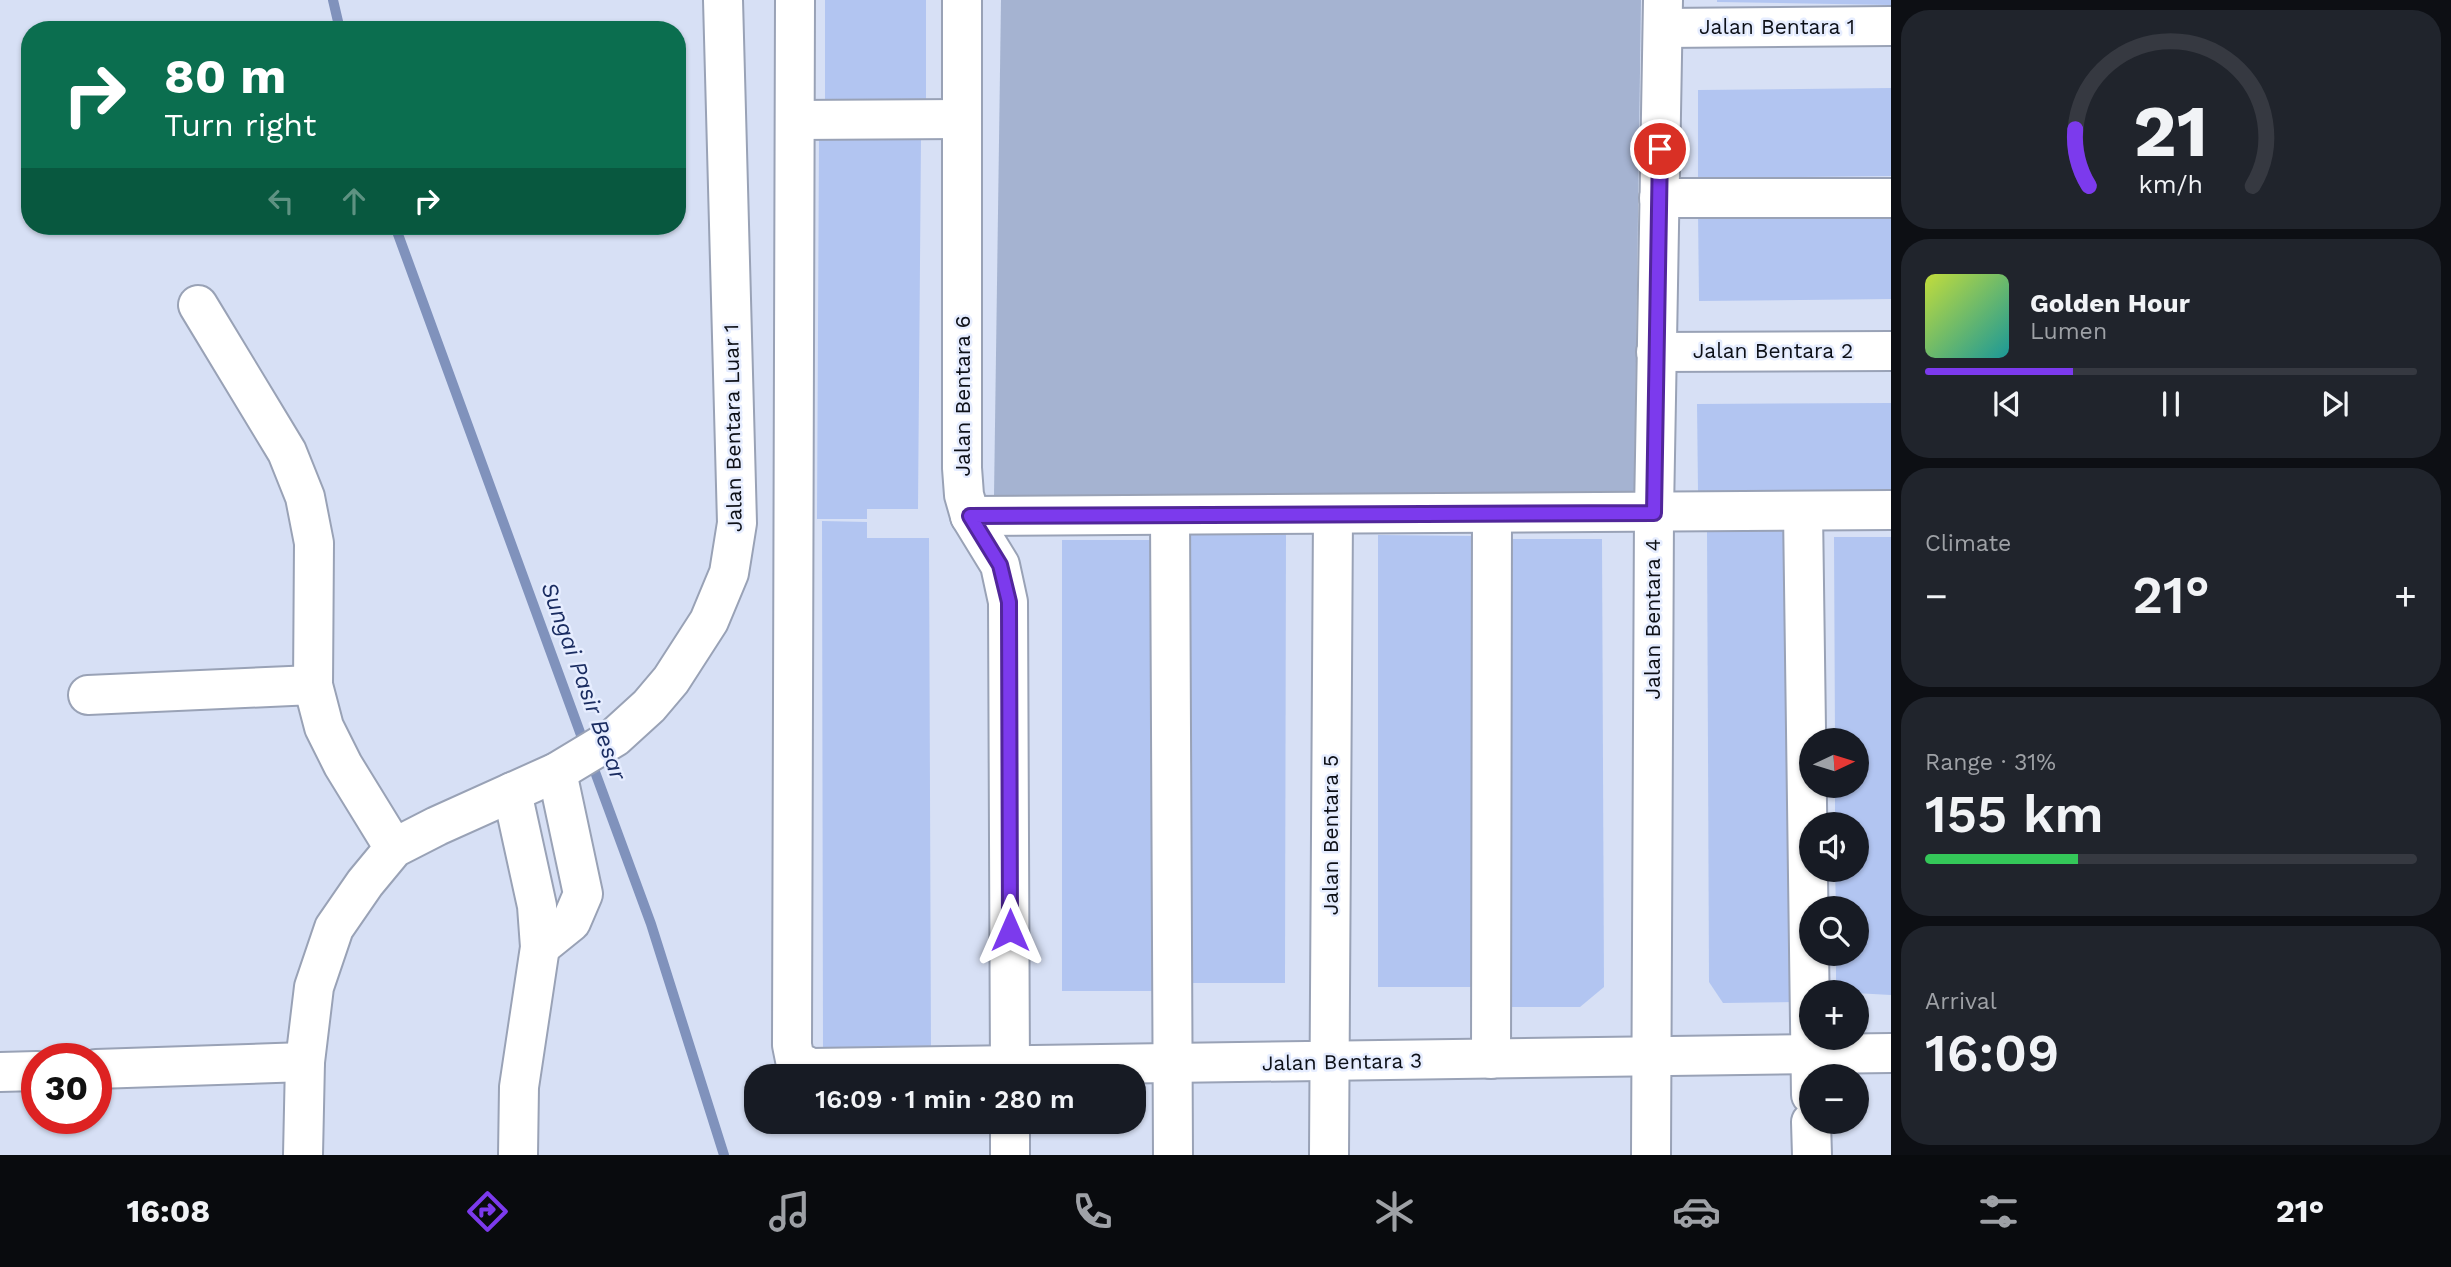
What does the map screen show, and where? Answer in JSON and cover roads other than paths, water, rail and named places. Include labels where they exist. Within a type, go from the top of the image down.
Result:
[{"type":"street","name":"Jalan Bentara Luar 1","points":[[394,848],[566,767],[615,737],[649,706],[671,680],[709,621],[729,573],[737,523],[723,0]]},
{"type":"street","points":[[795,0],[795,120],[961,119]]},
{"type":"street","name":"Jalan Bentara 6","points":[[962,0],[962,468],[964,495],[970,516],[1000,565],[1009,602],[1010,1064]]},
{"type":"street","name":"Jalan Bentara 1","points":[[1663,14],[1891,26]]},
{"type":"street","name":"Jalan Bentara 4","points":[[1651,1155],[1654,513],[1663,14]]},
{"type":"street","name":"Jalan Bentara 3","points":[[795,120],[792,1045],[795,1060],[803,1064]]},
{"type":"street","points":[[1659,198],[1891,198]]},
{"type":"street","points":[[198,305],[287,452],[305,497],[314,543],[313,685],[324,727],[362,800],[394,848],[334,928],[314,987],[305,1062],[303,1155]]},
{"type":"street","name":"Jalan Bentara 2","points":[[1656,352],[1891,351]]},
{"type":"street","points":[[970,516],[1891,510]]},
{"type":"street","points":[[1803,512],[1811,1064]]},
{"type":"street","points":[[1491,1059],[1492,513]]},
{"type":"street","name":"Jalan Bentara 5","points":[[1329,1155],[1333,514]]},
{"type":"street","points":[[1170,515],[1173,1155]]},
{"type":"street","points":[[88,695],[313,685]]},
{"type":"street","points":[[540,947],[571,922],[583,894],[566,767]]},
{"type":"street","points":[[512,792],[537,905],[540,947],[519,1087],[518,1155]]},
{"type":"street","name":"Jalan Bentara 3","points":[[1146,1066],[1891,1053]]},
{"type":"street","points":[[112,1068],[305,1062]]},
{"type":"street","points":[[0,1072],[21,1071]]},
{"type":"street","points":[[1010,1134],[1010,1155]]},
{"type":"street","points":[[1811,1134],[1812,1155]]},
{"type":"waterway","name":"Sungai Pasir Besar","points":[[333,0],[338,21]]},
{"type":"waterway","name":"Sungai Pasir Besar","points":[[398,235],[585,746]]},
{"type":"waterway","name":"Sungai Pasir Besar","points":[[591,761],[651,924],[724,1155]]}]
